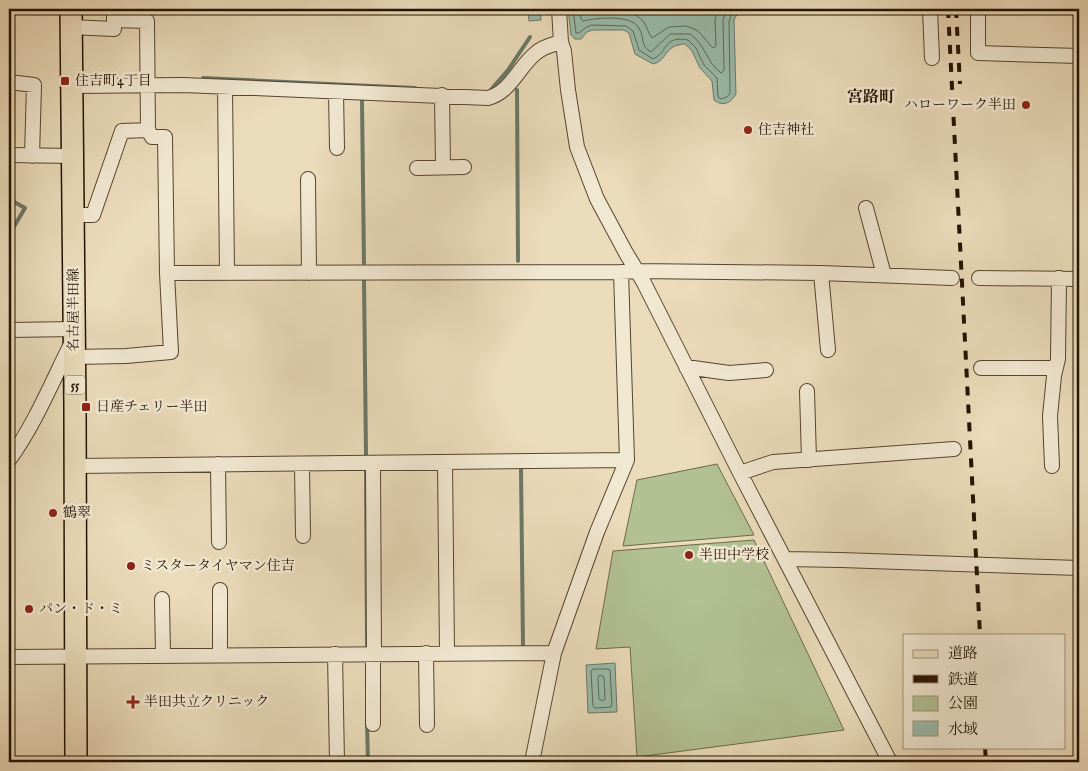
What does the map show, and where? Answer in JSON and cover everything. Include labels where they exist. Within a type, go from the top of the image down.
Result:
[{"type":"main road","name":"名古屋半田線","points":[[71,18],[74,215],[76,762]]},
{"type":"street","points":[[559,9],[561,42],[564,51],[577,147],[597,199],[637,271],[890,762]]},
{"type":"street","points":[[930,9],[932,58]]},
{"type":"street","points":[[978,9],[978,53],[1079,56]]},
{"type":"street","points":[[9,330],[74,341],[126,356],[171,352],[167,273],[165,137],[152,137],[148,130],[147,21],[114,14],[114,28],[71,18]]},
{"type":"street","points":[[72,86],[183,84],[488,98],[494,96],[510,83],[534,53],[544,47],[561,42]]},
{"type":"street","points":[[9,82],[34,85],[32,156]]},
{"type":"street","points":[[225,87],[226,273]]},
{"type":"street","points":[[336,92],[337,148]]},
{"type":"street","points":[[442,95],[443,167]]},
{"type":"street","points":[[74,215],[93,215],[122,131],[148,130]]},
{"type":"street","points":[[9,155],[73,156]]},
{"type":"street","points":[[417,168],[464,167]]},
{"type":"street","points":[[308,180],[308,273]]},
{"type":"street","points":[[866,208],[884,275]]},
{"type":"street","points":[[167,273],[637,271],[821,273],[952,278]]},
{"type":"street","points":[[532,762],[554,653],[597,532],[627,460],[621,272]]},
{"type":"street","points":[[821,273],[828,350]]},
{"type":"street","points":[[979,278],[1079,279]]},
{"type":"street","points":[[1052,466],[1050,416],[1058,358],[1059,278]]},
{"type":"street","points":[[9,460],[35,419],[74,341]]},
{"type":"street","points":[[686,367],[729,373],[766,370]]},
{"type":"street","points":[[981,368],[1056,368]]},
{"type":"street","points":[[806,391],[810,460]]},
{"type":"street","points":[[740,473],[773,462],[954,449]]},
{"type":"street","points":[[74,466],[627,460]]},
{"type":"street","points":[[373,462],[373,724]]},
{"type":"street","points":[[445,462],[447,653]]},
{"type":"street","points":[[218,464],[219,542]]},
{"type":"street","points":[[302,464],[303,536]]},
{"type":"street","points":[[786,560],[841,560],[1079,568]]},
{"type":"street","points":[[220,590],[220,655]]},
{"type":"street","points":[[162,599],[162,655]]},
{"type":"street","points":[[426,653],[427,725]]},
{"type":"street","points":[[9,657],[554,653]]},
{"type":"street","points":[[335,654],[337,762]]},
{"type":"green space","points":[[717,464],[754,535],[623,546],[637,480]]},
{"type":"green space","points":[[754,540],[844,730],[637,757],[630,647],[596,649],[613,551]]},
{"type":"water","points":[[528,9],[540,9],[541,20],[529,21]]},
{"type":"water","points":[[568,9],[746,9],[736,16],[734,20],[736,94],[732,100],[724,104],[714,100],[712,81],[700,68],[692,51],[685,44],[673,47],[662,59],[653,64],[635,54],[629,33],[624,30],[592,30],[587,32],[581,39],[575,39],[571,35]]},
{"type":"water","points":[[615,663],[617,712],[588,713],[586,665]]},
{"type":"waterway","points":[[489,92],[508,70],[530,37]]},
{"type":"waterway","points":[[203,78],[415,88]]},
{"type":"waterway","points":[[517,90],[518,261]]},
{"type":"waterway","points":[[362,101],[364,263]]},
{"type":"waterway","points":[[9,199],[25,208],[9,235]]},
{"type":"waterway","points":[[364,279],[366,455]]},
{"type":"waterway","points":[[366,469],[367,646]]},
{"type":"waterway","points":[[521,469],[523,645]]},
{"type":"waterway","points":[[367,723],[368,762]]},
{"type":"railway","points":[[948,9],[980,634]]},
{"type":"railway","points":[[956,9],[960,84]]},
{"type":"railway","points":[[985,748],[986,762]]},
{"type":"place","name":"住吉町4丁目","points":[[65,81]]},
{"type":"place","name":"ハローワーク半田","points":[[1026,105]]},
{"type":"place","name":"住吉神社","points":[[748,130]]},
{"type":"place","name":"日産チェリー半田","points":[[86,407]]},
{"type":"place","name":"鶴翠","points":[[53,513]]},
{"type":"place","name":"半田中学校","points":[[689,555]]},
{"type":"place","name":"ミスタータイヤマン住吉","points":[[131,566]]},
{"type":"place","name":"パン・ド・ミ","points":[[29,609]]},
{"type":"place","name":"半田共立クリニック","points":[[133,702]]},
{"type":"district","name":"宮路町","points":[[871,98]]}]
